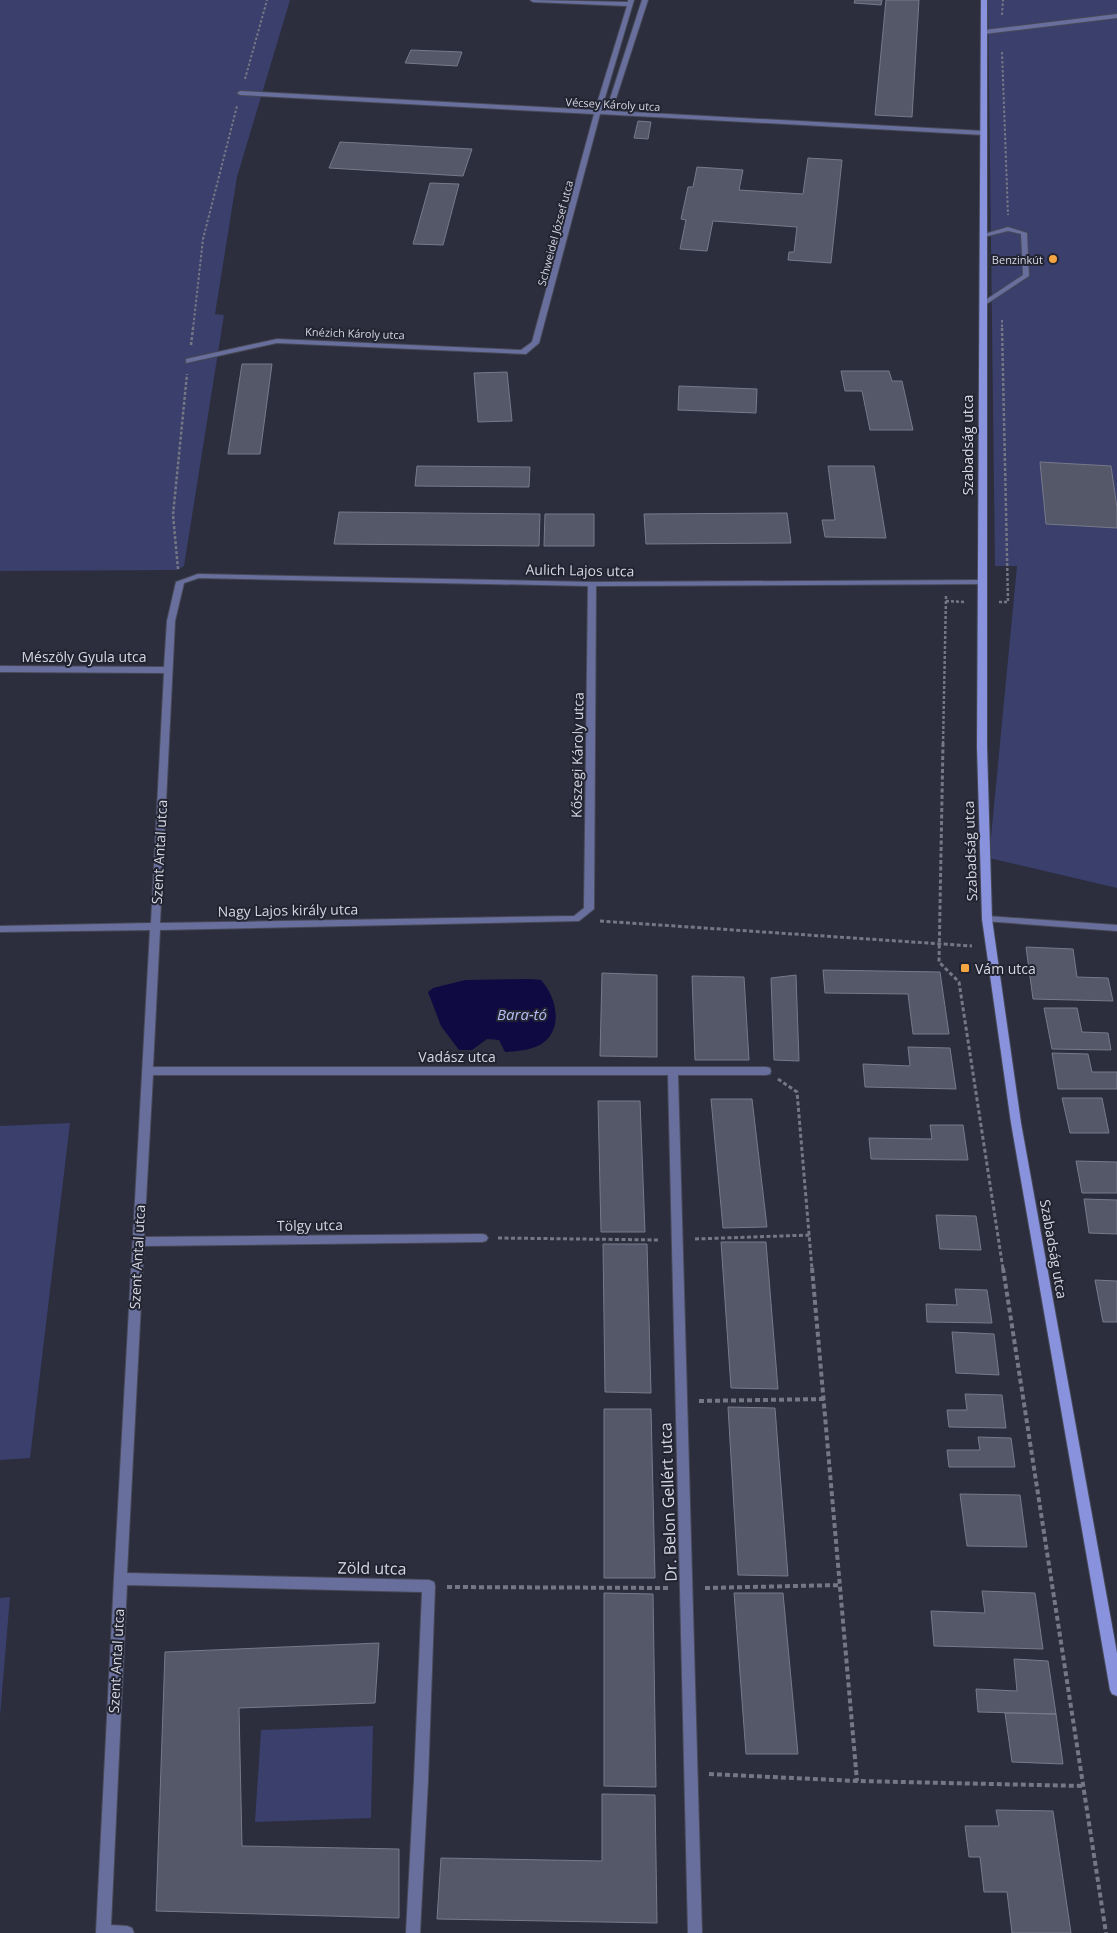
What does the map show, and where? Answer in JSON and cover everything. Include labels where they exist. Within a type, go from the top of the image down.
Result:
[{"type":"main road","name":"Szabadság utca","points":[[984,0],[982,747],[990,946],[1016,1123],[1117,1690]]},
{"type":"street","points":[[533,0],[631,2]]},
{"type":"street","points":[[608,113],[645,0]]},
{"type":"street","name":"Schweidel József utca","points":[[523,352],[535,343],[597,113],[631,2]]},
{"type":"street","points":[[984,32],[1117,16]]},
{"type":"street","name":"Vécsey Károly utca","points":[[240,93],[984,133]]},
{"type":"street","points":[[983,304],[1026,276],[1024,233],[1008,229],[984,235]]},
{"type":"street","name":"Knézich Károly utca","points":[[189,361],[277,341],[523,352]]},
{"type":"street","name":"Aulich Lajos utca","points":[[180,582],[198,576],[592,584],[981,582]]},
{"type":"street","name":"Szent Antal utca","points":[[103,1933],[168,670],[171,621],[180,582]]},
{"type":"street","name":"Kőszegi Károly utca","points":[[576,919],[589,909],[592,584]]},
{"type":"street","name":"Mészöly Gyula utca","points":[[0,669],[168,670]]},
{"type":"street","name":"Nagy Lajos király utca","points":[[0,929],[576,919]]},
{"type":"street","points":[[988,919],[1117,928]]},
{"type":"street","name":"Vadász utca","points":[[147,1070],[766,1071]]},
{"type":"street","name":"Dr. Belon Gellért utca","points":[[673,1070],[695,1933]]},
{"type":"street","name":"Tölgy utca","points":[[138,1242],[482,1238]]},
{"type":"street","name":"Zöld utca","points":[[120,1579],[429,1586]]},
{"type":"street","points":[[413,1933],[429,1586]]},
{"type":"street","points":[[103,1933],[127,1933]]},
{"type":"path","points":[[180,582],[173,515],[203,239],[240,93],[267,0]]},
{"type":"path","points":[[945,583],[939,962],[959,982],[1106,1933]]},
{"type":"path","points":[[576,919],[939,945],[990,946]]},
{"type":"path","points":[[766,1071],[797,1092],[857,1781]]},
{"type":"path","points":[[482,1238],[677,1240],[810,1235]]},
{"type":"path","points":[[681,1401],[824,1399]]},
{"type":"path","points":[[429,1586],[686,1588],[840,1585]]},
{"type":"path","points":[[691,1773],[857,1781],[1083,1786]]},
{"type":"shaded area","points":[[0,0],[290,0],[237,177],[215,314],[224,315],[184,566],[178,570],[0,571]]},
{"type":"shaded area","points":[[988,0],[1117,0],[1117,888],[989,858],[1017,566],[995,566]]},
{"type":"shaded area","points":[[70,1123],[30,1458],[0,1460],[0,1126]]},
{"type":"shaded area","points":[[10,1597],[0,1716],[0,1598]]},
{"type":"shaded area","points":[[373,1726],[371,1818],[255,1822],[261,1730]]},
{"type":"water","name":"Bara-tó","points":[[465,980],[541,980],[551,994],[556,1012],[556,1021],[550,1037],[543,1043],[534,1048],[520,1051],[505,1052],[499,1040],[487,1039],[472,1050],[459,1050],[441,1026],[428,992],[433,988]]},
{"type":"building","points":[[855,0],[882,0],[881,5],[854,3]]},
{"type":"building","points":[[886,0],[919,0],[912,117],[875,115]]},
{"type":"building","points":[[411,50],[462,52],[457,66],[405,63]]},
{"type":"building","points":[[638,121],[651,122],[648,139],[634,138]]},
{"type":"building","points":[[340,142],[472,149],[463,176],[329,168]]},
{"type":"building","points":[[808,158],[842,160],[831,263],[788,260],[789,252],[794,252],[797,227],[713,221],[707,251],[680,249],[686,220],[681,219],[688,187],[693,187],[697,167],[743,170],[739,190],[803,194]]},
{"type":"building","points":[[430,183],[459,184],[443,245],[413,244]]},
{"type":"building","points":[[242,364],[272,364],[260,454],[228,454]]},
{"type":"building","points":[[841,371],[889,371],[892,381],[902,381],[913,430],[870,430],[862,391],[845,391]]},
{"type":"building","points":[[507,372],[512,421],[478,422],[474,373]]},
{"type":"building","points":[[679,386],[757,389],[756,413],[678,410]]},
{"type":"building","points":[[1040,462],[1111,466],[1117,508],[1117,528],[1046,524]]},
{"type":"building","points":[[417,466],[530,467],[529,487],[415,486]]},
{"type":"building","points":[[828,466],[874,466],[886,538],[825,537],[822,520],[835,520]]},
{"type":"building","points":[[339,512],[540,514],[539,546],[334,544]]},
{"type":"building","points":[[787,513],[791,543],[646,544],[644,514]]},
{"type":"building","points":[[545,514],[594,514],[594,546],[544,546]]},
{"type":"building","points":[[1026,947],[1073,949],[1077,977],[1108,978],[1113,1001],[1033,999]]},
{"type":"building","points":[[823,970],[940,972],[949,1034],[913,1034],[908,994],[825,993]]},
{"type":"building","points":[[602,973],[657,975],[657,1057],[600,1056]]},
{"type":"building","points":[[796,975],[799,1061],[774,1060],[771,978]]},
{"type":"building","points":[[692,976],[744,977],[749,1060],[695,1060]]},
{"type":"building","points":[[1044,1008],[1077,1008],[1082,1032],[1108,1033],[1111,1050],[1052,1049]]},
{"type":"building","points":[[908,1047],[950,1048],[956,1089],[865,1087],[863,1064],[910,1066]]},
{"type":"building","points":[[1052,1053],[1088,1054],[1092,1072],[1117,1072],[1117,1089],[1058,1089]]},
{"type":"building","points":[[1062,1098],[1102,1098],[1109,1133],[1070,1133]]},
{"type":"building","points":[[711,1099],[752,1099],[767,1227],[723,1228]]},
{"type":"building","points":[[598,1101],[640,1101],[645,1232],[601,1232]]},
{"type":"building","points":[[930,1125],[963,1125],[968,1160],[871,1159],[869,1138],[932,1139]]},
{"type":"building","points":[[1076,1161],[1117,1162],[1117,1193],[1082,1193]]},
{"type":"building","points":[[1084,1199],[1117,1200],[1117,1234],[1089,1233]]},
{"type":"building","points":[[936,1215],[976,1216],[981,1250],[940,1249]]},
{"type":"building","points":[[721,1242],[766,1242],[778,1389],[731,1388]]},
{"type":"building","points":[[603,1244],[647,1244],[651,1393],[605,1392]]},
{"type":"building","points":[[1095,1280],[1117,1281],[1117,1322],[1103,1322]]},
{"type":"building","points":[[955,1289],[987,1290],[992,1323],[927,1322],[926,1304],[957,1305]]},
{"type":"building","points":[[952,1332],[994,1334],[999,1375],[956,1373]]},
{"type":"building","points":[[965,1394],[1002,1395],[1006,1428],[949,1427],[947,1410],[967,1410]]},
{"type":"building","points":[[728,1407],[775,1408],[788,1576],[738,1575]]},
{"type":"building","points":[[604,1409],[651,1409],[655,1578],[604,1578]]},
{"type":"building","points":[[978,1437],[1011,1438],[1015,1467],[949,1467],[947,1450],[980,1450]]},
{"type":"building","points":[[960,1494],[1020,1495],[1027,1547],[967,1546]]},
{"type":"building","points":[[982,1591],[1035,1593],[1043,1649],[934,1646],[931,1611],[985,1613]]},
{"type":"building","points":[[604,1593],[653,1594],[656,1787],[604,1786]]},
{"type":"building","points":[[734,1593],[783,1593],[798,1754],[746,1754]]},
{"type":"building","points":[[379,1643],[375,1703],[239,1708],[242,1846],[399,1849],[399,1918],[156,1911],[165,1652]]},
{"type":"building","points":[[1014,1659],[1048,1661],[1056,1714],[978,1712],[976,1689],[1017,1691]]},
{"type":"building","points":[[1005,1713],[1056,1714],[1063,1764],[1012,1762]]},
{"type":"building","points":[[602,1794],[655,1795],[657,1923],[437,1919],[441,1858],[602,1861]]},
{"type":"building","points":[[996,1810],[1053,1811],[1071,1933],[1012,1933],[1007,1892],[984,1892],[980,1857],[969,1857],[965,1826],[999,1826]]},
{"type":"place","name":"Benzinkút","points":[[1053,259]]},
{"type":"place","name":"Vám utca","points":[[965,968]]}]
